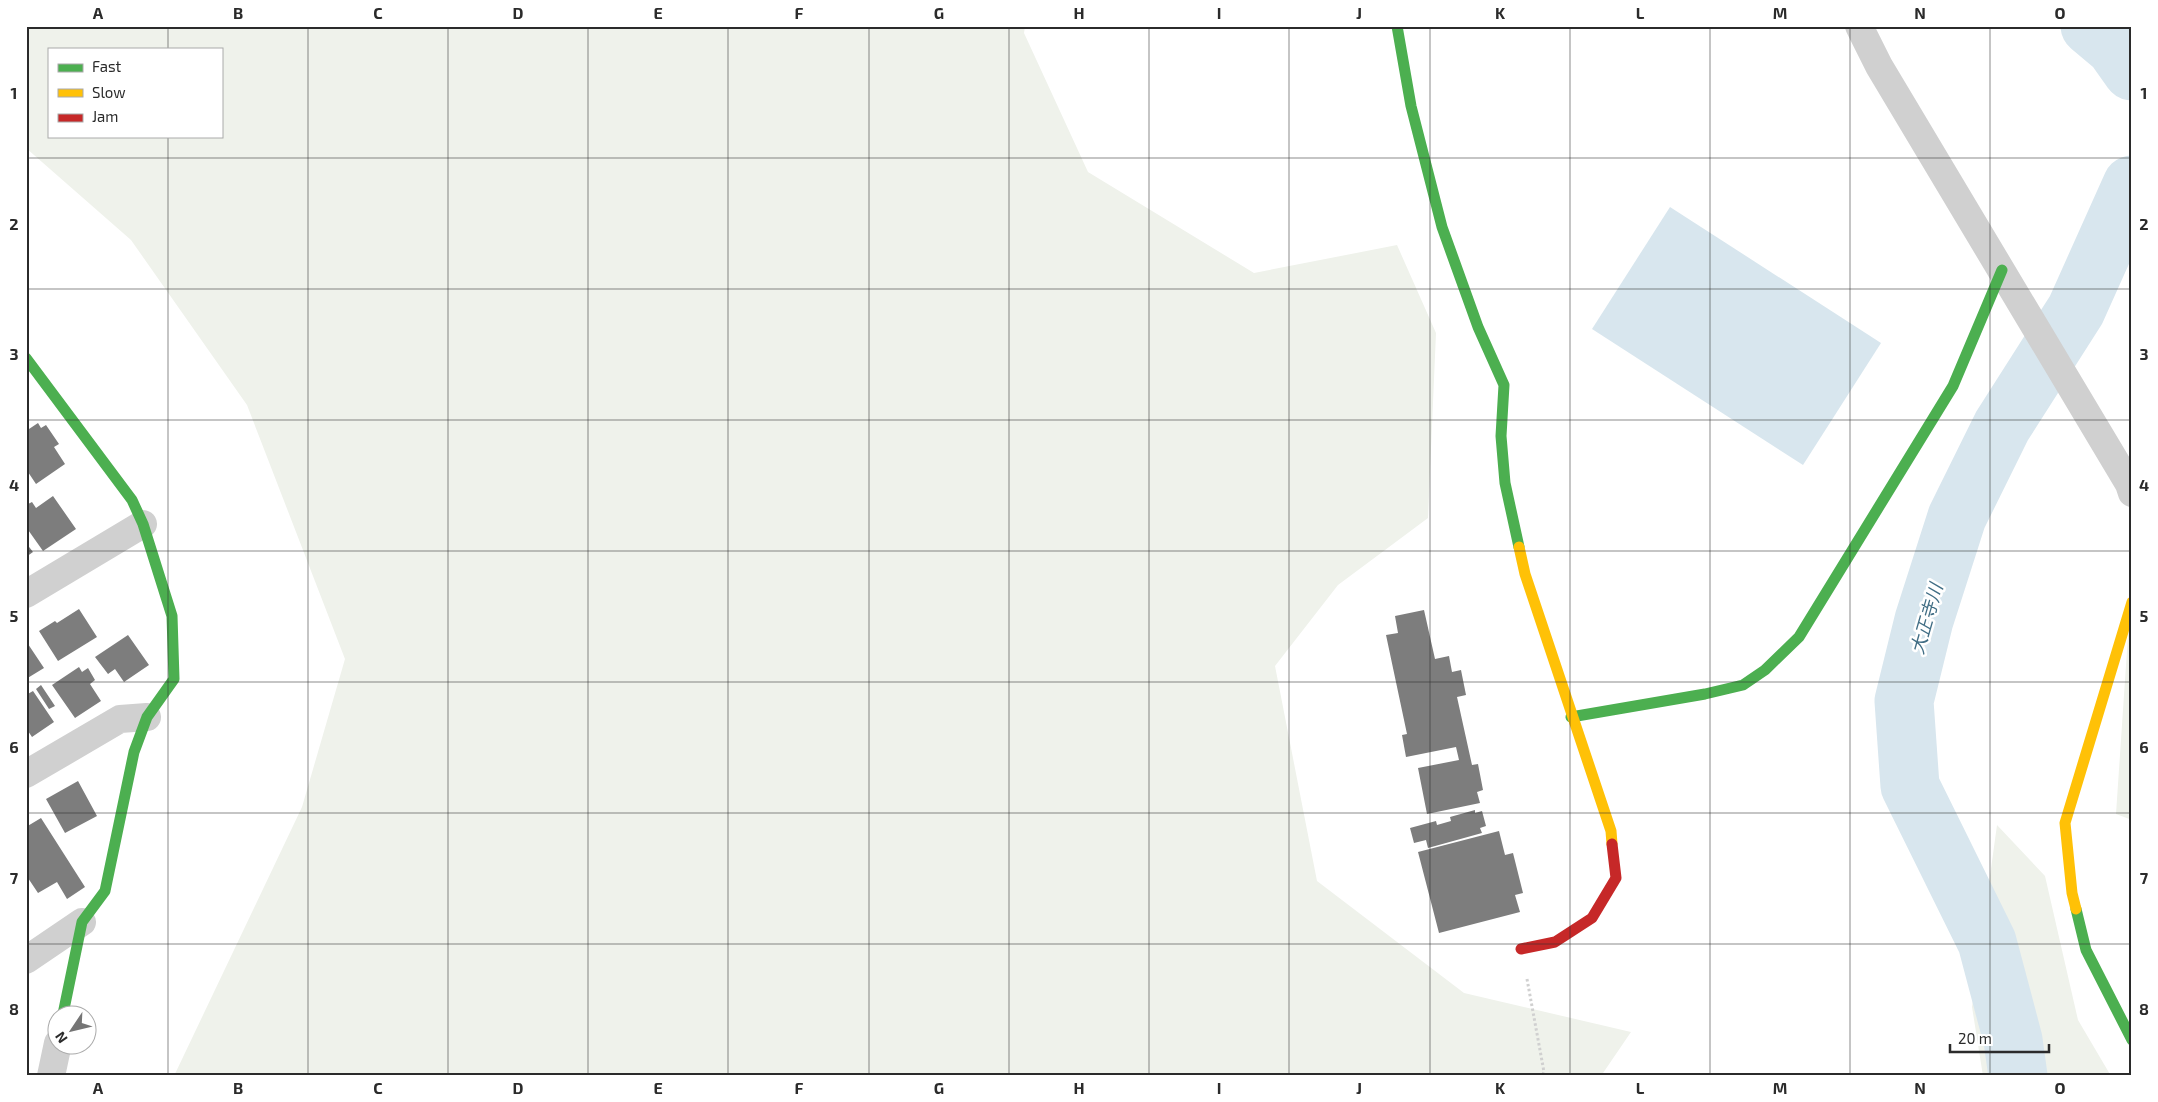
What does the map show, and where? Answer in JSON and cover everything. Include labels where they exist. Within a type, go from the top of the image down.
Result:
[{"type":"street","points":[[1397,26],[1411,106],[1442,227],[1478,327],[1504,385],[1501,436],[1505,484],[1524,574],[1611,831],[1616,878],[1592,918],[1555,942],[1521,949]]},
{"type":"street","points":[[1859,26],[1878,66],[2064,373],[2129,484],[2132,493]]},
{"type":"street","points":[[1571,717],[1705,694],[1742,685],[1765,670],[1799,637],[1953,386],[2002,270]]},
{"type":"street","points":[[26,960],[82,922],[105,891],[134,752],[147,717],[174,679],[172,616],[143,524],[132,500],[30,372]]},
{"type":"street","points":[[26,594],[143,524]]},
{"type":"street","points":[[2132,602],[2065,823],[2072,893],[2086,950],[2132,1040]]},
{"type":"street","points":[[26,774],[120,719],[147,717]]},
{"type":"street","points":[[65,1004],[82,922]]},
{"type":"street","points":[[51,1076],[56,1054]]},
{"type":"path","points":[[1521,949],[1544,1072],[1542,1076]]},
{"type":"shaded area","points":[[26,26],[1025,26],[1024,33],[1088,172],[1254,273],[1397,245],[1436,333],[1428,518],[1338,585],[1275,666],[1317,881],[1464,993],[1631,1032],[1601,1076],[174,1076],[302,807],[345,659],[247,405],[131,240],[26,148]]},
{"type":"shaded area","points":[[1670,207],[1881,343],[1803,465],[1592,329]]},
{"type":"shaded area","points":[[2132,576],[2132,820],[2116,814]]},
{"type":"shaded area","points":[[1997,825],[2045,876],[2078,1020],[2111,1076],[1983,1076],[1972,1007]]},
{"type":"building","points":[[38,423],[41,428],[46,425],[59,444],[54,447],[65,464],[36,484],[26,469],[26,431]]},
{"type":"building","points":[[53,496],[76,529],[43,551],[26,527],[26,505],[32,502],[36,508]]},
{"type":"building","points":[[26,543],[33,552],[26,557]]},
{"type":"building","points":[[79,609],[97,637],[58,661],[39,631],[55,621],[57,623]]},
{"type":"building","points":[[1424,610],[1435,659],[1449,656],[1452,672],[1461,670],[1466,695],[1457,697],[1472,765],[1478,764],[1483,790],[1477,792],[1480,803],[1427,814],[1418,768],[1459,760],[1456,747],[1406,757],[1402,735],[1407,734],[1386,635],[1398,633],[1395,616]]},
{"type":"building","points":[[128,635],[149,665],[124,682],[115,669],[108,674],[95,657]]},
{"type":"building","points":[[26,641],[44,668],[26,679]]},
{"type":"building","points":[[79,667],[82,672],[88,668],[95,680],[90,684],[101,701],[75,718],[52,685]]},
{"type":"building","points":[[41,685],[55,706],[49,709],[36,689]]},
{"type":"building","points":[[33,691],[54,722],[32,737],[26,728],[26,695]]},
{"type":"building","points":[[78,781],[97,816],[65,833],[46,799]]},
{"type":"building","points":[[1475,810],[1475,813],[1482,811],[1486,826],[1480,828],[1482,833],[1428,848],[1426,840],[1414,843],[1410,828],[1436,821],[1437,825],[1451,821],[1450,817]]},
{"type":"building","points":[[41,818],[85,887],[67,899],[57,882],[38,893],[26,875],[26,827]]},
{"type":"building","points":[[1499,831],[1505,855],[1513,853],[1523,893],[1515,895],[1520,912],[1439,933],[1418,852]]},
{"type":"waterway","name":"大正寺川","points":[[2090,26],[2115,47],[2132,71]]},
{"type":"waterway","name":"大正寺川","points":[[2018,1076],[2013,1040],[1987,942],[1910,786],[1904,701],[1924,620],[1957,517],[2002,426],[2076,310],[2132,185]]},
{"type":"traffic: fast","points":[[1397,26],[1411,106],[1442,227],[1478,327],[1504,385],[1501,436],[1505,483],[1519,547]]},
{"type":"traffic: fast","points":[[1571,717],[1705,694],[1743,685],[1765,670],[1799,637],[1953,386],[2002,270]]},
{"type":"traffic: fast","points":[[26,358],[132,500],[143,524],[172,616],[174,679],[147,717],[134,752],[105,891],[82,922],[65,1004]]},
{"type":"traffic: fast","points":[[2076,909],[2086,950],[2132,1040]]},
{"type":"traffic: slow","points":[[1519,547],[1525,574],[1611,831],[1612,844]]},
{"type":"traffic: slow","points":[[2076,909],[2072,893],[2065,823],[2132,602]]},
{"type":"traffic: jam","points":[[1521,949],[1555,942],[1592,918],[1616,878],[1612,844]]}]
